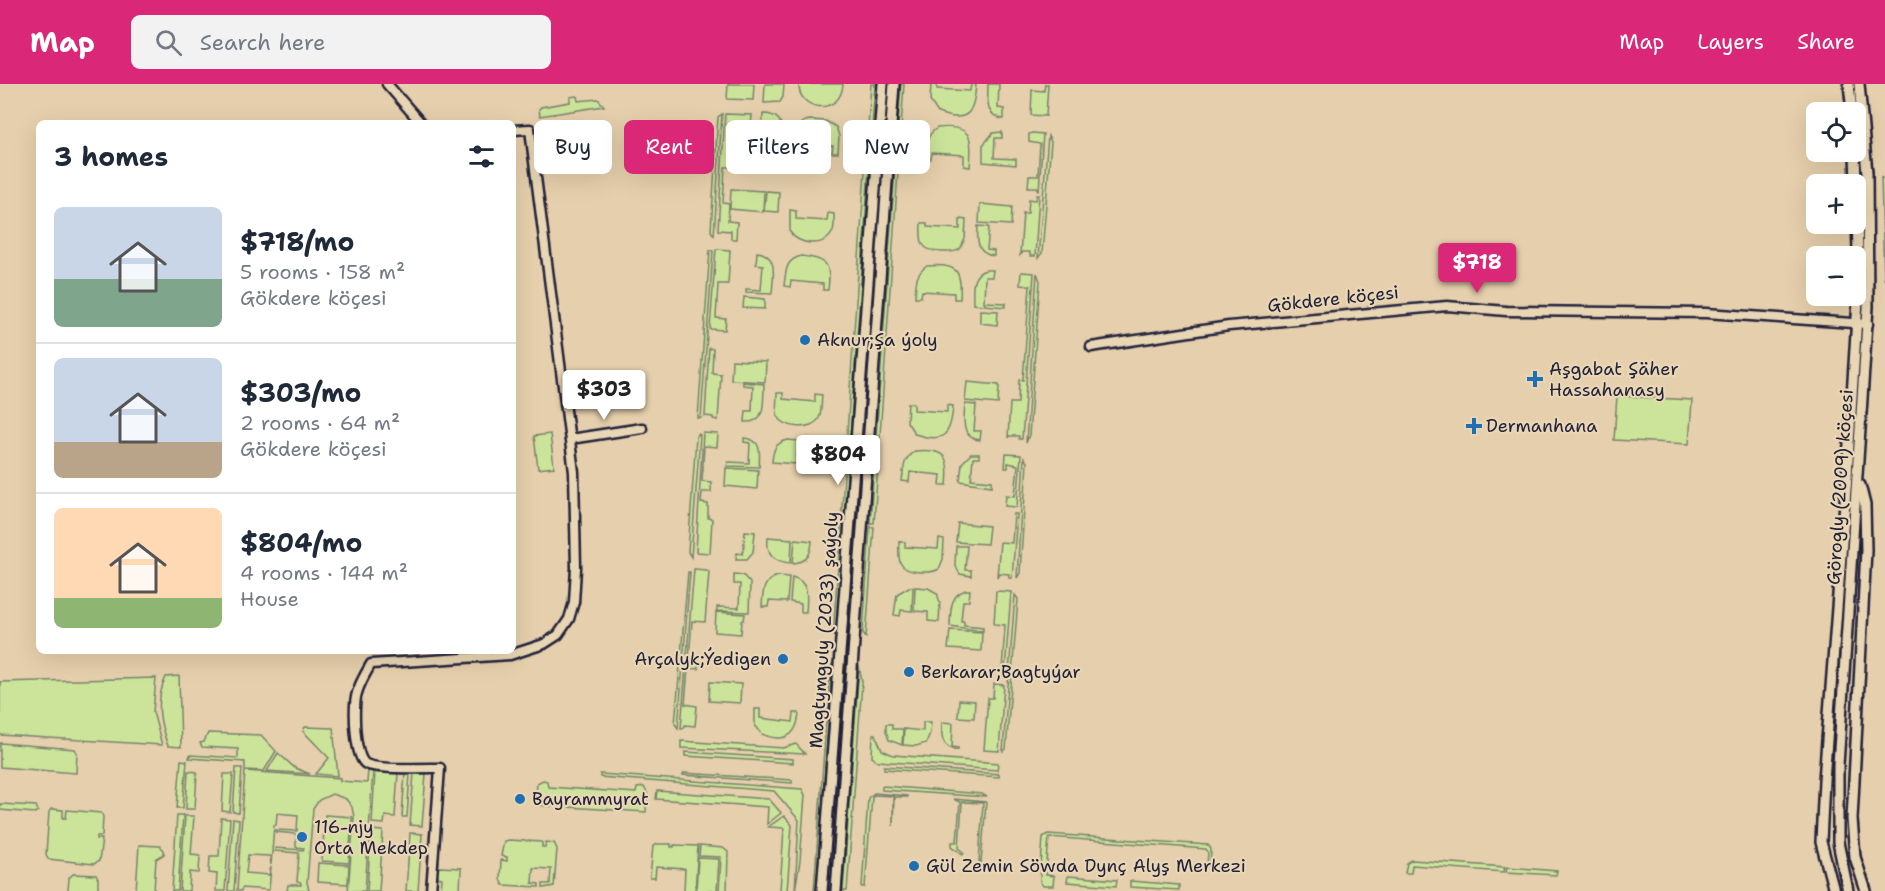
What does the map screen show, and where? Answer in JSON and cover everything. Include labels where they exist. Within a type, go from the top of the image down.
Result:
[{"type":"main road","name":"Magtymguly (2033) şaýoly","points":[[822,891],[883,84]]},
{"type":"main road","name":"Magtymguly (2033) şaýoly","points":[[836,891],[894,84]]},
{"type":"main road","points":[[1849,84],[1851,102]]},
{"type":"main road","name":"Görogly (2009) köçesi","points":[[1848,891],[1838,842],[1840,725],[1868,324],[1867,173],[1859,84]]},
{"type":"main road","name":"Görogly (2009) köçesi","points":[[1834,891],[1821,842],[1848,476],[1859,285],[1855,162]]},
{"type":"main road","points":[[1858,475],[1865,505],[1866,550],[1852,819],[1855,857],[1866,891]]},
{"type":"street","points":[[387,84],[418,120]]},
{"type":"street","points":[[516,130],[530,129],[574,472],[576,568],[574,602],[569,619],[558,635],[544,644],[516,653]]},
{"type":"street","name":"Gökdere köçesi","points":[[1091,347],[1228,326],[1447,306],[1506,311],[1706,313],[1868,324]]},
{"type":"street","points":[[570,439],[642,428]]},
{"type":"street","points":[[431,891],[440,768],[371,766],[361,760],[357,751],[356,717],[356,699],[360,685],[371,663],[513,654]]},
{"type":"green space","points":[[728,84],[754,84],[753,100],[727,99]]},
{"type":"green space","points":[[765,84],[784,84],[783,97],[780,102],[764,103]]},
{"type":"green space","points":[[799,84],[843,84],[835,102],[828,106],[820,106],[812,105],[805,100],[800,93]]},
{"type":"green space","points":[[871,84],[875,84],[872,120],[869,120]]},
{"type":"green space","points":[[901,84],[904,84],[902,120],[898,120]]},
{"type":"green space","points":[[931,84],[937,84],[937,89],[970,91],[971,84],[976,84],[974,102],[968,113],[957,117],[938,113],[930,101]]},
{"type":"green space","points":[[988,84],[999,84],[998,108],[1004,109],[1004,119],[998,118],[990,111]]},
{"type":"green space","points":[[1045,84],[1048,84],[1046,116],[1031,115],[1032,90],[1044,91]]},
{"type":"green space","points":[[577,96],[578,101],[598,99],[604,106],[540,116],[541,107],[570,102],[570,97]]},
{"type":"green space","points":[[722,114],[714,235],[711,231],[718,117]]},
{"type":"green space","points":[[725,114],[752,115],[752,120],[726,120],[723,203],[729,204],[728,221],[737,222],[736,239],[731,239],[731,231],[718,230]]},
{"type":"green space","points":[[763,114],[772,115],[779,120],[763,120]]},
{"type":"green space","points":[[831,124],[836,127],[839,136],[838,153],[832,153],[833,146],[831,146]]},
{"type":"green space","points":[[949,127],[964,131],[970,140],[970,167],[964,166],[964,155],[932,153],[930,159],[930,135],[937,128]]},
{"type":"green space","points":[[1002,132],[1002,138],[995,138],[994,158],[1016,159],[1016,165],[983,162],[983,145],[993,133]]},
{"type":"green space","points":[[1029,134],[1043,134],[1039,190],[1037,187],[1028,187],[1029,176],[1038,176],[1040,144],[1029,142]]},
{"type":"green space","points":[[1048,136],[1051,142],[1042,253],[1038,258]]},
{"type":"green space","points":[[865,174],[869,174],[844,521],[841,521]]},
{"type":"green space","points":[[895,174],[898,174],[874,523],[870,523]]},
{"type":"green space","points":[[1881,177],[1885,180],[1885,279],[1884,279]]},
{"type":"green space","points":[[731,189],[764,191],[763,212],[730,209]]},
{"type":"green space","points":[[766,191],[779,192],[778,212],[764,211]]},
{"type":"green space","points":[[1039,195],[1035,256],[1030,256],[1030,252],[1022,252],[1020,255],[1023,213],[1028,213],[1029,199],[1036,200]]},
{"type":"green space","points":[[980,204],[1012,207],[1011,225],[979,223]]},
{"type":"green space","points":[[790,210],[796,211],[796,219],[827,221],[828,213],[834,214],[832,233],[828,238],[817,243],[799,240],[790,232]]},
{"type":"green space","points":[[960,219],[966,220],[965,239],[960,249],[951,252],[929,250],[925,247],[921,240],[921,223],[927,223],[927,227],[960,229]]},
{"type":"green space","points":[[978,226],[989,227],[987,250],[994,251],[994,256],[988,255],[979,246]]},
{"type":"green space","points":[[716,249],[730,250],[728,284],[718,284],[716,318],[726,319],[725,330],[710,329]]},
{"type":"green space","points":[[710,250],[713,251],[701,418],[698,418]]},
{"type":"green space","points":[[757,252],[769,257],[772,262],[772,293],[746,292],[746,289],[761,290],[763,265],[756,264]]},
{"type":"green space","points":[[801,256],[817,259],[826,264],[829,274],[828,290],[823,290],[823,284],[791,281],[790,287],[784,286],[789,264]]},
{"type":"green space","points":[[927,266],[946,266],[956,271],[960,282],[960,299],[954,299],[954,293],[922,291],[921,297],[915,297],[918,276]]},
{"type":"green space","points":[[986,270],[993,270],[992,277],[985,277],[984,302],[1006,303],[1006,307],[973,304],[975,279],[977,275]]},
{"type":"green space","points":[[1021,272],[1034,273],[1022,439],[1019,439],[1019,436],[1008,438],[1010,403],[1018,403],[1019,380],[1023,380],[1030,286],[1020,285]]},
{"type":"green space","points":[[1037,273],[1040,281],[1029,436],[1026,443]]},
{"type":"green space","points":[[744,297],[765,299],[765,309],[743,308]]},
{"type":"green space","points":[[980,310],[998,311],[997,325],[980,323]]},
{"type":"green space","points":[[709,348],[713,349],[712,373],[721,374],[718,420],[705,416]]},
{"type":"green space","points":[[732,360],[766,362],[765,382],[731,380]]},
{"type":"green space","points":[[743,382],[764,384],[762,410],[757,419],[752,422],[745,422],[746,411],[752,411],[753,386],[743,385]]},
{"type":"green space","points":[[967,382],[999,385],[998,404],[965,401]]},
{"type":"green space","points":[[777,393],[783,393],[783,399],[815,402],[815,394],[822,395],[819,418],[805,427],[786,424],[777,413]]},
{"type":"green space","points":[[1617,396],[1692,400],[1689,444],[1614,440]]},
{"type":"green space","points":[[908,403],[914,403],[914,410],[947,412],[947,405],[953,406],[950,424],[945,434],[933,438],[915,434],[907,422]]},
{"type":"green space","points":[[965,404],[976,405],[974,431],[981,431],[980,440],[969,436],[966,432]]},
{"type":"green space","points":[[703,433],[718,434],[717,447],[704,446],[702,481],[711,482],[711,492],[702,492],[701,503],[708,504],[708,518],[712,519],[710,553],[696,552]]},
{"type":"green space","points":[[550,434],[554,467],[538,469],[534,436]]},
{"type":"green space","points":[[698,434],[700,435],[691,557],[688,552]]},
{"type":"green space","points":[[744,438],[757,444],[759,467],[727,466],[728,462],[749,463],[750,443],[744,442]]},
{"type":"green space","points":[[788,440],[798,441],[796,464],[772,462],[776,448],[780,443]]},
{"type":"green space","points":[[800,441],[813,447],[817,457],[816,466],[798,464]]},
{"type":"green space","points":[[915,451],[934,451],[944,456],[948,467],[947,485],[940,485],[941,475],[910,472],[909,482],[902,481],[906,460]]},
{"type":"green space","points":[[971,454],[979,454],[979,458],[973,458],[971,479],[992,481],[992,486],[960,481],[962,463]]},
{"type":"green space","points":[[1006,454],[1021,455],[1017,507],[1005,506],[1006,495],[1015,496],[1018,465],[1008,463],[1008,468],[1005,468]]},
{"type":"green space","points":[[1024,458],[1027,462],[1020,573],[1017,578]]},
{"type":"green space","points":[[726,468],[758,470],[757,489],[725,486]]},
{"type":"green space","points":[[1014,514],[1017,514],[1012,578],[1009,578],[1009,574],[999,573],[997,577],[1000,542],[1012,543]]},
{"type":"green space","points":[[958,523],[989,526],[987,544],[956,542]]},
{"type":"green space","points":[[841,525],[844,525],[837,623],[835,634],[833,634]]},
{"type":"green space","points":[[870,527],[874,527],[866,637],[863,633]]},
{"type":"green space","points":[[745,531],[755,532],[753,552],[747,559],[736,559],[737,553],[743,554]]},
{"type":"green space","points":[[768,537],[792,539],[791,563],[772,556],[768,548]]},
{"type":"green space","points":[[795,539],[812,541],[808,557],[793,563]]},
{"type":"green space","points":[[939,539],[944,540],[943,559],[939,569],[930,572],[912,571],[900,563],[899,541],[905,542],[905,547],[938,549]]},
{"type":"green space","points":[[956,546],[967,546],[965,570],[971,570],[971,576],[960,574],[955,565]]},
{"type":"green space","points":[[694,569],[709,572],[705,622],[692,621],[689,658],[698,659],[698,669],[688,668],[685,704],[697,706],[695,726],[685,725],[681,728]]},
{"type":"green space","points":[[688,572],[690,572],[678,728],[675,724]]},
{"type":"green space","points":[[734,574],[743,575],[750,583],[749,612],[717,611],[717,607],[739,608],[740,584],[734,584]]},
{"type":"green space","points":[[778,576],[789,577],[787,602],[769,601],[768,607],[762,607],[766,584]]},
{"type":"green space","points":[[792,577],[805,586],[806,612],[801,612],[801,604],[790,602]]},
{"type":"green space","points":[[913,587],[912,611],[901,610],[900,616],[894,615],[897,594]]},
{"type":"green space","points":[[915,587],[928,588],[937,593],[940,603],[939,622],[928,621],[928,612],[914,611]]},
{"type":"green space","points":[[970,590],[969,601],[963,601],[961,621],[964,621],[964,625],[983,627],[983,631],[950,626],[954,600],[960,592]]},
{"type":"green space","points":[[996,591],[1011,592],[1005,671],[1002,671],[1005,625],[994,624]]},
{"type":"green space","points":[[1015,595],[1018,599],[1006,749],[1003,751]]},
{"type":"green space","points":[[716,612],[745,614],[741,634],[715,632]]},
{"type":"green space","points":[[950,630],[982,632],[981,651],[948,649]]},
{"type":"green space","points":[[832,664],[817,891],[814,891],[829,679]]},
{"type":"green space","points":[[859,666],[862,682],[847,891],[843,891]]},
{"type":"green space","points":[[179,676],[181,747],[168,746],[162,728],[159,703],[166,677]]},
{"type":"green space","points":[[156,678],[153,712],[162,745],[0,735],[0,682]]},
{"type":"green space","points":[[710,682],[741,684],[740,703],[709,701]]},
{"type":"green space","points":[[994,684],[1004,685],[999,751],[984,750],[988,698],[993,698]]},
{"type":"green space","points":[[959,700],[975,701],[974,718],[958,717]]},
{"type":"green space","points":[[755,709],[760,709],[760,718],[793,722],[794,713],[799,713],[798,721],[788,736],[770,737],[762,734],[755,725]]},
{"type":"green space","points":[[923,722],[931,722],[926,743],[916,746],[903,745],[904,729],[923,731]]},
{"type":"green space","points":[[942,722],[953,723],[952,747],[958,750],[945,744],[942,736]]},
{"type":"green space","points":[[886,724],[892,724],[892,729],[903,729],[902,745],[889,740]]},
{"type":"green space","points":[[305,727],[333,728],[338,776],[316,774],[329,758],[303,731]]},
{"type":"green space","points":[[208,733],[261,735],[276,751],[264,771],[245,770],[245,762],[189,758],[190,755],[238,758],[238,749],[202,747],[200,743],[204,742]]},
{"type":"green space","points":[[873,734],[882,750],[893,755],[998,763],[997,770],[878,761],[872,757]]},
{"type":"green space","points":[[681,741],[783,748],[796,744],[805,754],[681,748]]},
{"type":"green space","points":[[0,743],[75,749],[77,753],[76,773],[0,767]]},
{"type":"green space","points":[[685,752],[793,759],[793,763],[685,756]]},
{"type":"green space","points":[[278,753],[295,768],[310,774],[267,771]]},
{"type":"green space","points":[[181,760],[187,761],[183,808],[177,808]]},
{"type":"green space","points":[[884,766],[999,774],[999,777],[884,769]]},
{"type":"green space","points":[[236,768],[242,768],[239,813],[233,812]]},
{"type":"green space","points":[[368,770],[373,770],[365,891],[348,891],[354,817],[352,807],[346,799],[332,794],[319,800],[313,809],[307,882],[309,891],[287,891],[288,885],[301,885],[297,882],[299,853],[275,851],[275,848],[303,850],[304,848],[296,847],[296,834],[276,832],[276,830],[297,831],[298,815],[277,813],[271,865],[270,856],[248,855],[246,873],[269,875],[271,867],[269,890],[242,888],[241,891],[237,891],[245,771],[340,778],[340,781],[367,783]]},
{"type":"green space","points":[[188,771],[197,772],[195,809],[186,809]]},
{"type":"green space","points":[[375,771],[398,772],[395,817],[385,816],[384,824],[372,823]]},
{"type":"green space","points":[[405,773],[410,773],[407,817],[402,817]]},
{"type":"green space","points":[[414,773],[426,774],[422,826],[410,825]]},
{"type":"green space","points":[[684,773],[792,780],[792,783],[683,775]]},
{"type":"green space","points":[[224,774],[233,774],[230,812],[222,811]]},
{"type":"green space","points":[[600,774],[802,789],[805,795],[800,861],[795,891],[799,820],[774,791],[600,777]]},
{"type":"green space","points":[[547,781],[548,787],[636,793],[637,788],[644,787],[647,793],[646,812],[535,805],[537,783]]},
{"type":"green space","points":[[882,786],[982,794],[987,797],[882,790]]},
{"type":"green space","points":[[657,791],[769,799],[781,813],[767,824],[768,807],[656,799]]},
{"type":"green space","points":[[874,793],[907,797],[894,797],[893,826],[893,796],[874,795],[872,797],[865,887],[862,887],[868,798]]},
{"type":"green space","points":[[953,799],[986,802],[981,863],[979,862],[983,803],[962,802],[959,848],[964,852],[963,854],[952,846],[952,842],[957,842],[960,802]]},
{"type":"green space","points":[[0,804],[36,806],[38,811],[35,813],[0,810]]},
{"type":"green space","points":[[51,809],[63,810],[63,818],[66,818],[67,810],[101,813],[103,816],[102,836],[97,836],[97,839],[102,839],[99,861],[94,864],[48,859],[46,854]]},
{"type":"green space","points":[[177,815],[183,815],[178,891],[172,891]]},
{"type":"green space","points":[[325,815],[352,817],[349,863],[322,861]]},
{"type":"green space","points":[[185,816],[194,816],[191,854],[200,855],[199,873],[190,872],[189,891],[180,891]]},
{"type":"green space","points":[[784,816],[792,825],[787,891],[780,891],[784,828],[768,827]]},
{"type":"green space","points":[[221,818],[230,819],[225,891],[216,891],[217,874],[209,873],[210,856],[219,856]]},
{"type":"green space","points":[[233,819],[239,820],[234,891],[228,891]]},
{"type":"green space","points":[[371,830],[383,831],[379,891],[367,891]]},
{"type":"green space","points":[[410,833],[422,834],[418,891],[406,891]]},
{"type":"green space","points":[[1048,834],[1208,845],[1211,849],[1210,867],[1207,866],[1208,852],[1206,849],[1049,837],[1046,875],[1054,876],[1053,886],[1043,886],[1040,882],[1043,837]]},
{"type":"green space","points":[[504,841],[542,842],[542,847],[545,847],[546,842],[554,843],[557,849],[554,886],[543,888],[543,884],[550,884],[551,869],[533,868],[532,883],[539,884],[539,887],[503,885],[500,879],[501,860],[507,861],[507,857],[501,856]]},
{"type":"green space","points":[[671,844],[671,847],[674,845],[698,846],[695,891],[684,891],[685,869],[656,867],[655,878],[650,878],[653,846]]},
{"type":"green space","points":[[139,845],[160,846],[164,850],[164,854],[156,859],[154,891],[136,891]]},
{"type":"green space","points":[[700,846],[723,848],[728,852],[727,891],[719,891],[721,857],[699,856]]},
{"type":"green space","points":[[698,858],[719,859],[717,891],[696,891]]},
{"type":"green space","points":[[1412,860],[1505,867],[1504,872],[1412,865],[1411,873],[1405,873],[1407,863]]},
{"type":"green space","points":[[318,863],[349,865],[348,884],[317,882]]},
{"type":"green space","points":[[439,867],[461,868],[460,891],[441,891],[442,878],[436,877]]},
{"type":"green space","points":[[1507,867],[1557,871],[1556,875],[1506,872]]},
{"type":"green space","points":[[73,874],[96,875],[98,890],[68,891],[69,878]]},
{"type":"green space","points":[[1068,876],[1117,880],[1116,886],[1067,882]]},
{"type":"green space","points":[[1130,881],[1179,885],[1179,890],[1130,887]]},
{"type":"place","name":"Aknur;Şa ýoly","points":[[805,340]]},
{"type":"place","name":"Aşgabat Şäher Hassahanasy","points":[[1535,379]]},
{"type":"place","name":"Dermanhana","points":[[1474,426]]},
{"type":"place","name":"Arçalyk;Ýedigen","points":[[783,659]]},
{"type":"place","name":"Berkarar;Bagtyýar","points":[[909,672]]},
{"type":"place","name":"Bayrammyrat","points":[[520,799]]},
{"type":"place","name":"116-njy Orta Mekdep","points":[[302,837]]},
{"type":"place","name":"Gül Zemin Söwda Dynç Alyş Merkezi","points":[[914,866]]}]
